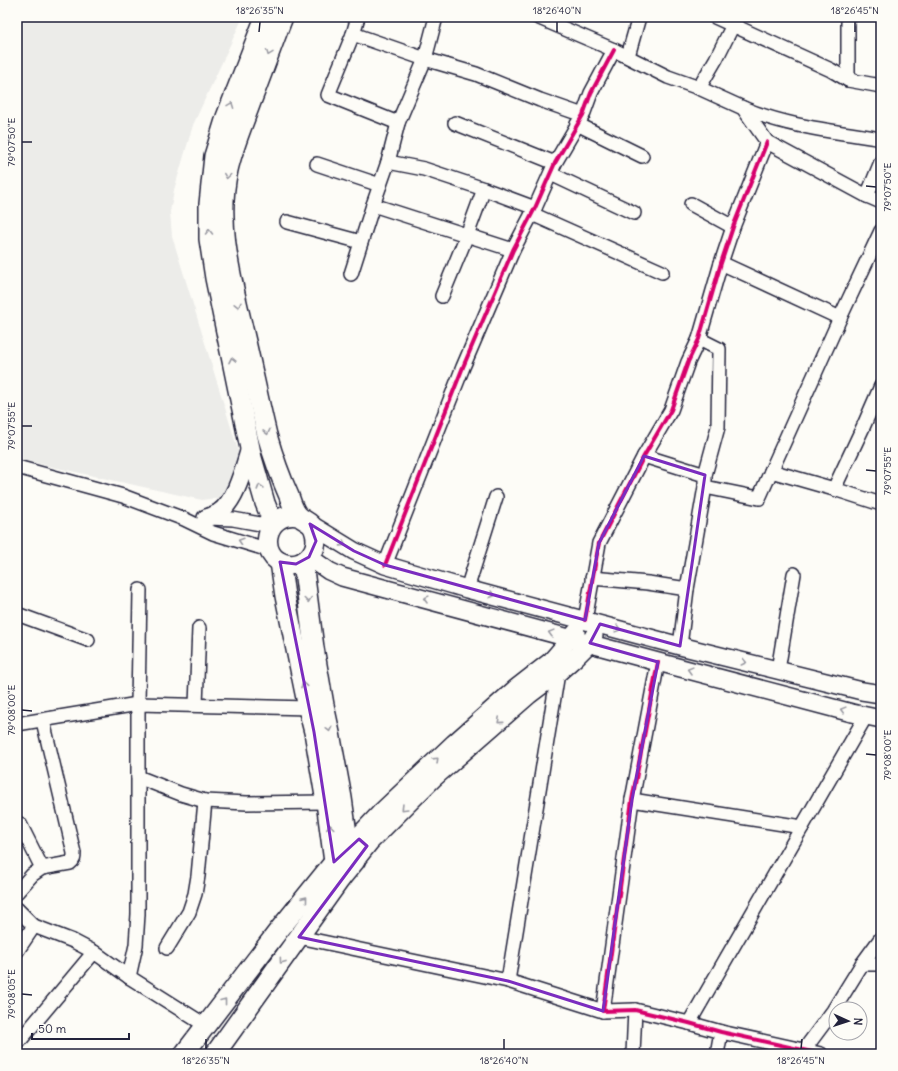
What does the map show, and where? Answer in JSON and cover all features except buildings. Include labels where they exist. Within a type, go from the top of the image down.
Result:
[{"type":"highway","points":[[265,17],[226,117],[214,156],[209,204],[209,239],[215,278],[250,448],[272,525]]},
{"type":"highway","points":[[274,556],[287,564],[296,564],[306,560],[314,550],[316,541],[315,532],[304,520],[278,471],[267,436],[232,281],[224,226],[224,199],[228,170],[239,134],[283,17]]},
{"type":"highway","points":[[215,1054],[299,937],[338,870],[314,732],[285,596],[274,556],[267,541],[268,531],[276,520],[283,516],[293,515],[304,520]]},
{"type":"highway","points":[[184,1054],[279,930],[352,855],[314,648],[306,560]]},
{"type":"main road","points":[[206,518],[218,513],[226,506],[232,497],[239,484],[250,448]]},
{"type":"main road","points":[[304,520],[354,551],[385,565],[467,589],[680,646],[862,691],[881,694]]},
{"type":"main road","points":[[306,560],[342,577],[658,662],[873,717]]},
{"type":"main road","points":[[352,855],[364,830],[380,814],[442,754],[515,689],[551,661],[570,638],[592,622]]},
{"type":"main road","points":[[352,855],[370,842],[434,778],[529,695],[575,658],[590,643],[592,622]]},
{"type":"street","points":[[358,17],[353,34],[328,96],[398,123]]},
{"type":"street","points":[[351,274],[388,162],[398,123],[425,59],[436,17]]},
{"type":"street","points":[[537,17],[628,56],[668,76],[699,88],[758,115],[795,124],[881,139]]},
{"type":"street","points":[[628,56],[639,17]]},
{"type":"street","points":[[715,17],[735,21],[848,80],[881,86]]},
{"type":"street","points":[[848,17],[848,80]]},
{"type":"street","points":[[699,88],[735,21]]},
{"type":"street","points":[[353,34],[425,59],[476,74],[540,100],[580,119],[642,156]]},
{"type":"street","points":[[385,565],[463,367],[513,250],[614,50]]},
{"type":"street","points":[[743,108],[767,142],[867,196],[881,202]]},
{"type":"street","points":[[455,123],[553,169],[634,213]]},
{"type":"street","points":[[592,622],[592,578],[600,543],[644,456],[671,410],[688,362],[699,339],[733,227],[767,142]]},
{"type":"street","points":[[388,162],[424,169],[484,189],[662,272]]},
{"type":"street","points":[[867,196],[881,162]]},
{"type":"street","points":[[318,164],[380,185]]},
{"type":"street","points":[[442,296],[484,189]]},
{"type":"street","points":[[691,204],[733,227]]},
{"type":"street","points":[[373,205],[513,250]]},
{"type":"street","points":[[287,222],[361,242]]},
{"type":"street","points":[[644,456],[705,481],[759,498],[840,318],[881,232]]},
{"type":"street","points":[[721,263],[840,318]]},
{"type":"street","points":[[680,646],[687,589],[705,481],[718,427],[719,349],[699,339]]},
{"type":"street","points":[[834,489],[881,386]]},
{"type":"street","points":[[17,467],[124,496],[184,519],[213,533],[274,556]]},
{"type":"street","points":[[771,471],[881,504]]},
{"type":"street","points":[[467,589],[496,497]]},
{"type":"street","points":[[184,519],[233,519],[272,525]]},
{"type":"street","points":[[778,670],[794,574]]},
{"type":"street","points":[[592,578],[648,583],[687,589]]},
{"type":"street","points":[[129,977],[136,945],[138,914],[138,704],[140,590]]},
{"type":"street","points":[[17,614],[88,640]]},
{"type":"street","points":[[196,705],[199,628]]},
{"type":"street","points":[[603,1010],[632,800],[658,662]]},
{"type":"street","points":[[508,981],[558,673]]},
{"type":"street","points":[[17,724],[138,704],[308,708]]},
{"type":"street","points":[[689,1023],[802,827],[873,717]]},
{"type":"street","points":[[17,892],[32,875],[42,868],[70,863],[73,861],[74,853],[43,720]]},
{"type":"street","points":[[138,778],[205,801],[247,803],[326,802]]},
{"type":"street","points":[[632,800],[802,827]]},
{"type":"street","points":[[167,948],[189,912],[195,894],[205,801]]},
{"type":"street","points":[[20,824],[42,868]]},
{"type":"street","points":[[17,909],[34,926],[73,941],[94,952],[129,977],[205,1025]]},
{"type":"street","points":[[17,951],[34,926]]},
{"type":"street","points":[[299,937],[508,981],[603,1010],[635,1010],[803,1052],[821,1054]]},
{"type":"street","points":[[803,1052],[834,1011],[862,964],[881,938]]},
{"type":"street","points":[[17,1044],[94,952]]},
{"type":"street","points":[[862,964],[881,964]]},
{"type":"street","points":[[633,1054],[635,1010]]},
{"type":"street","points":[[717,1054],[721,1032]]},
{"type":"highlighted area","points":[[644,456],[705,475],[680,646],[600,624],[590,643],[658,662],[632,800],[603,1011],[508,981],[299,937],[367,846],[359,839],[334,862],[314,732],[280,562],[296,564],[309,557],[316,541],[310,524],[354,551],[385,565],[585,620],[599,543]]},
{"type":"shaded area","points":[[17,17],[243,17],[193,125],[174,190],[170,212],[172,236],[242,463],[225,497],[202,500],[17,459]]},
{"type":"cycle path","points":[[385,565],[463,367],[513,250],[535,208],[555,163],[583,115],[591,93],[614,50]]},
{"type":"cycle path","points":[[585,620],[599,543],[644,456],[671,410],[688,362],[699,339],[733,227],[767,142]]},
{"type":"cycle path","points":[[658,662],[632,800],[603,1011],[635,1010],[721,1032],[821,1054]]}]
